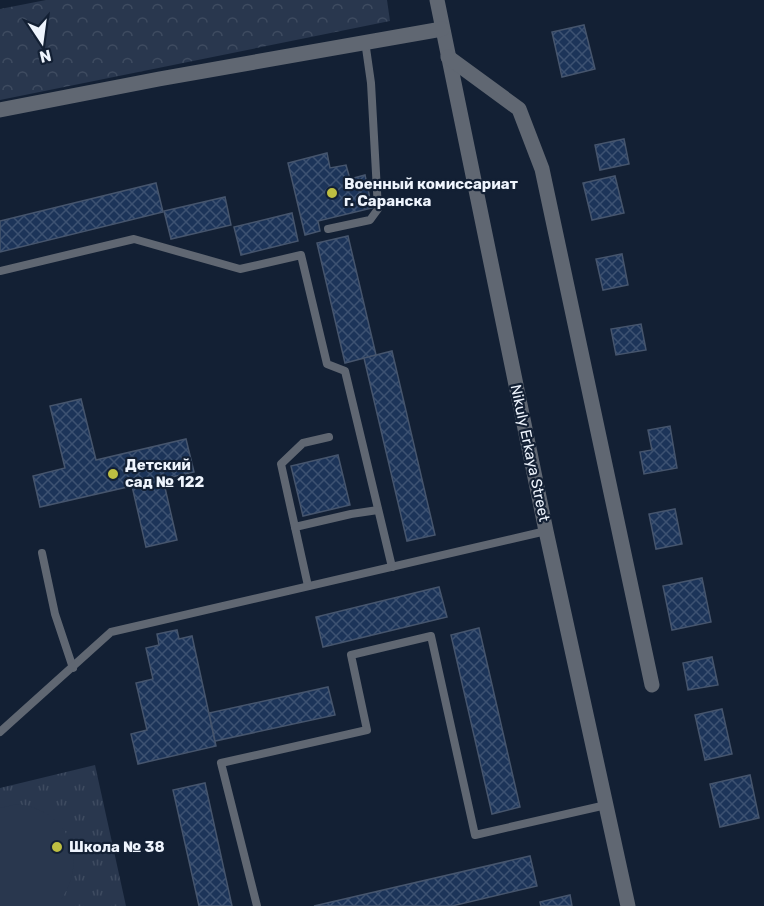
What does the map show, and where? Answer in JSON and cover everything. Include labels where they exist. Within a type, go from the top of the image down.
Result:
[{"type":"street","name":"Nikuly Erkaya Street","points":[[437,0],[546,531],[628,906]]},
{"type":"street","points":[[0,110],[442,28]]},
{"type":"street","points":[[448,57],[519,109],[542,169],[652,685]]},
{"type":"lane","points":[[328,229],[370,220],[378,209],[371,83],[365,41]]},
{"type":"lane","points":[[0,271],[134,239],[240,269],[301,255],[327,364],[345,371],[392,567]]},
{"type":"lane","points":[[308,586],[281,464],[303,443],[329,437]]},
{"type":"lane","points":[[295,527],[378,510]]},
{"type":"lane","points":[[0,732],[111,632],[546,531]]},
{"type":"lane","points":[[42,553],[55,614],[73,668]]},
{"type":"lane","points":[[257,906],[221,763],[367,730],[351,655],[431,636],[475,835],[606,805]]},
{"type":"green space","points":[[46,0],[387,0],[390,21],[0,100],[0,9]]},
{"type":"green space","name":"Школа № 38","points":[[95,765],[126,906],[0,906],[0,788]]},
{"type":"green space","points":[[17,804],[36,808],[51,817],[62,828],[70,842],[73,857],[72,874],[67,890],[56,906],[0,906],[0,808]]},
{"type":"building","points":[[584,25],[595,69],[562,77],[552,32]]},
{"type":"building","points":[[624,139],[629,164],[600,170],[595,145]]},
{"type":"building","name":"Военный комиссариат г. Саранска","points":[[327,153],[330,168],[346,165],[350,179],[365,175],[372,208],[318,221],[320,231],[305,235],[288,163]]},
{"type":"building","points":[[615,176],[624,213],[592,220],[583,183]]},
{"type":"building","points":[[156,183],[163,212],[0,252],[0,221]]},
{"type":"building","points":[[225,197],[231,225],[171,239],[164,211]]},
{"type":"building","points":[[292,213],[298,241],[241,255],[234,227]]},
{"type":"building","points":[[348,236],[376,355],[345,363],[317,243]]},
{"type":"building","points":[[622,254],[628,285],[603,290],[596,259]]},
{"type":"building","points":[[641,324],[646,350],[616,355],[611,329]]},
{"type":"building","points":[[392,351],[435,535],[407,541],[364,358]]},
{"type":"building","name":"Детский сад № 122","points":[[81,399],[96,460],[186,439],[194,472],[163,479],[177,540],[146,547],[132,486],[40,507],[33,476],[65,468],[50,406]]},
{"type":"building","points":[[670,426],[677,468],[644,474],[640,452],[652,450],[648,430]]},
{"type":"building","points":[[338,455],[350,505],[303,516],[291,466]]},
{"type":"building","points":[[675,509],[682,544],[656,549],[649,514]]},
{"type":"building","points":[[702,578],[711,622],[672,630],[663,586]]},
{"type":"building","points":[[439,587],[447,617],[323,647],[316,617]]},
{"type":"building","points":[[479,628],[520,807],[492,814],[451,635]]},
{"type":"building","points":[[177,630],[179,639],[192,636],[216,746],[138,764],[131,734],[147,730],[136,683],[153,679],[146,648],[159,645],[157,634]]},
{"type":"building","points":[[712,657],[718,685],[688,690],[683,663]]},
{"type":"building","points":[[328,687],[335,715],[215,741],[209,713]]},
{"type":"building","points":[[722,709],[732,754],[705,760],[695,715]]},
{"type":"building","points":[[750,775],[759,818],[720,827],[710,784]]},
{"type":"building","points":[[205,783],[232,906],[199,906],[173,790]]},
{"type":"building","points":[[530,856],[537,886],[452,906],[314,906]]},
{"type":"building","points":[[570,895],[572,906],[541,906],[540,902]]},
{"type":"place","name":"Военный комиссариат г. Саранска","points":[[332,193]]},
{"type":"place","name":"Детский сад № 122","points":[[113,474]]},
{"type":"place","name":"Школа № 38","points":[[57,847]]}]
